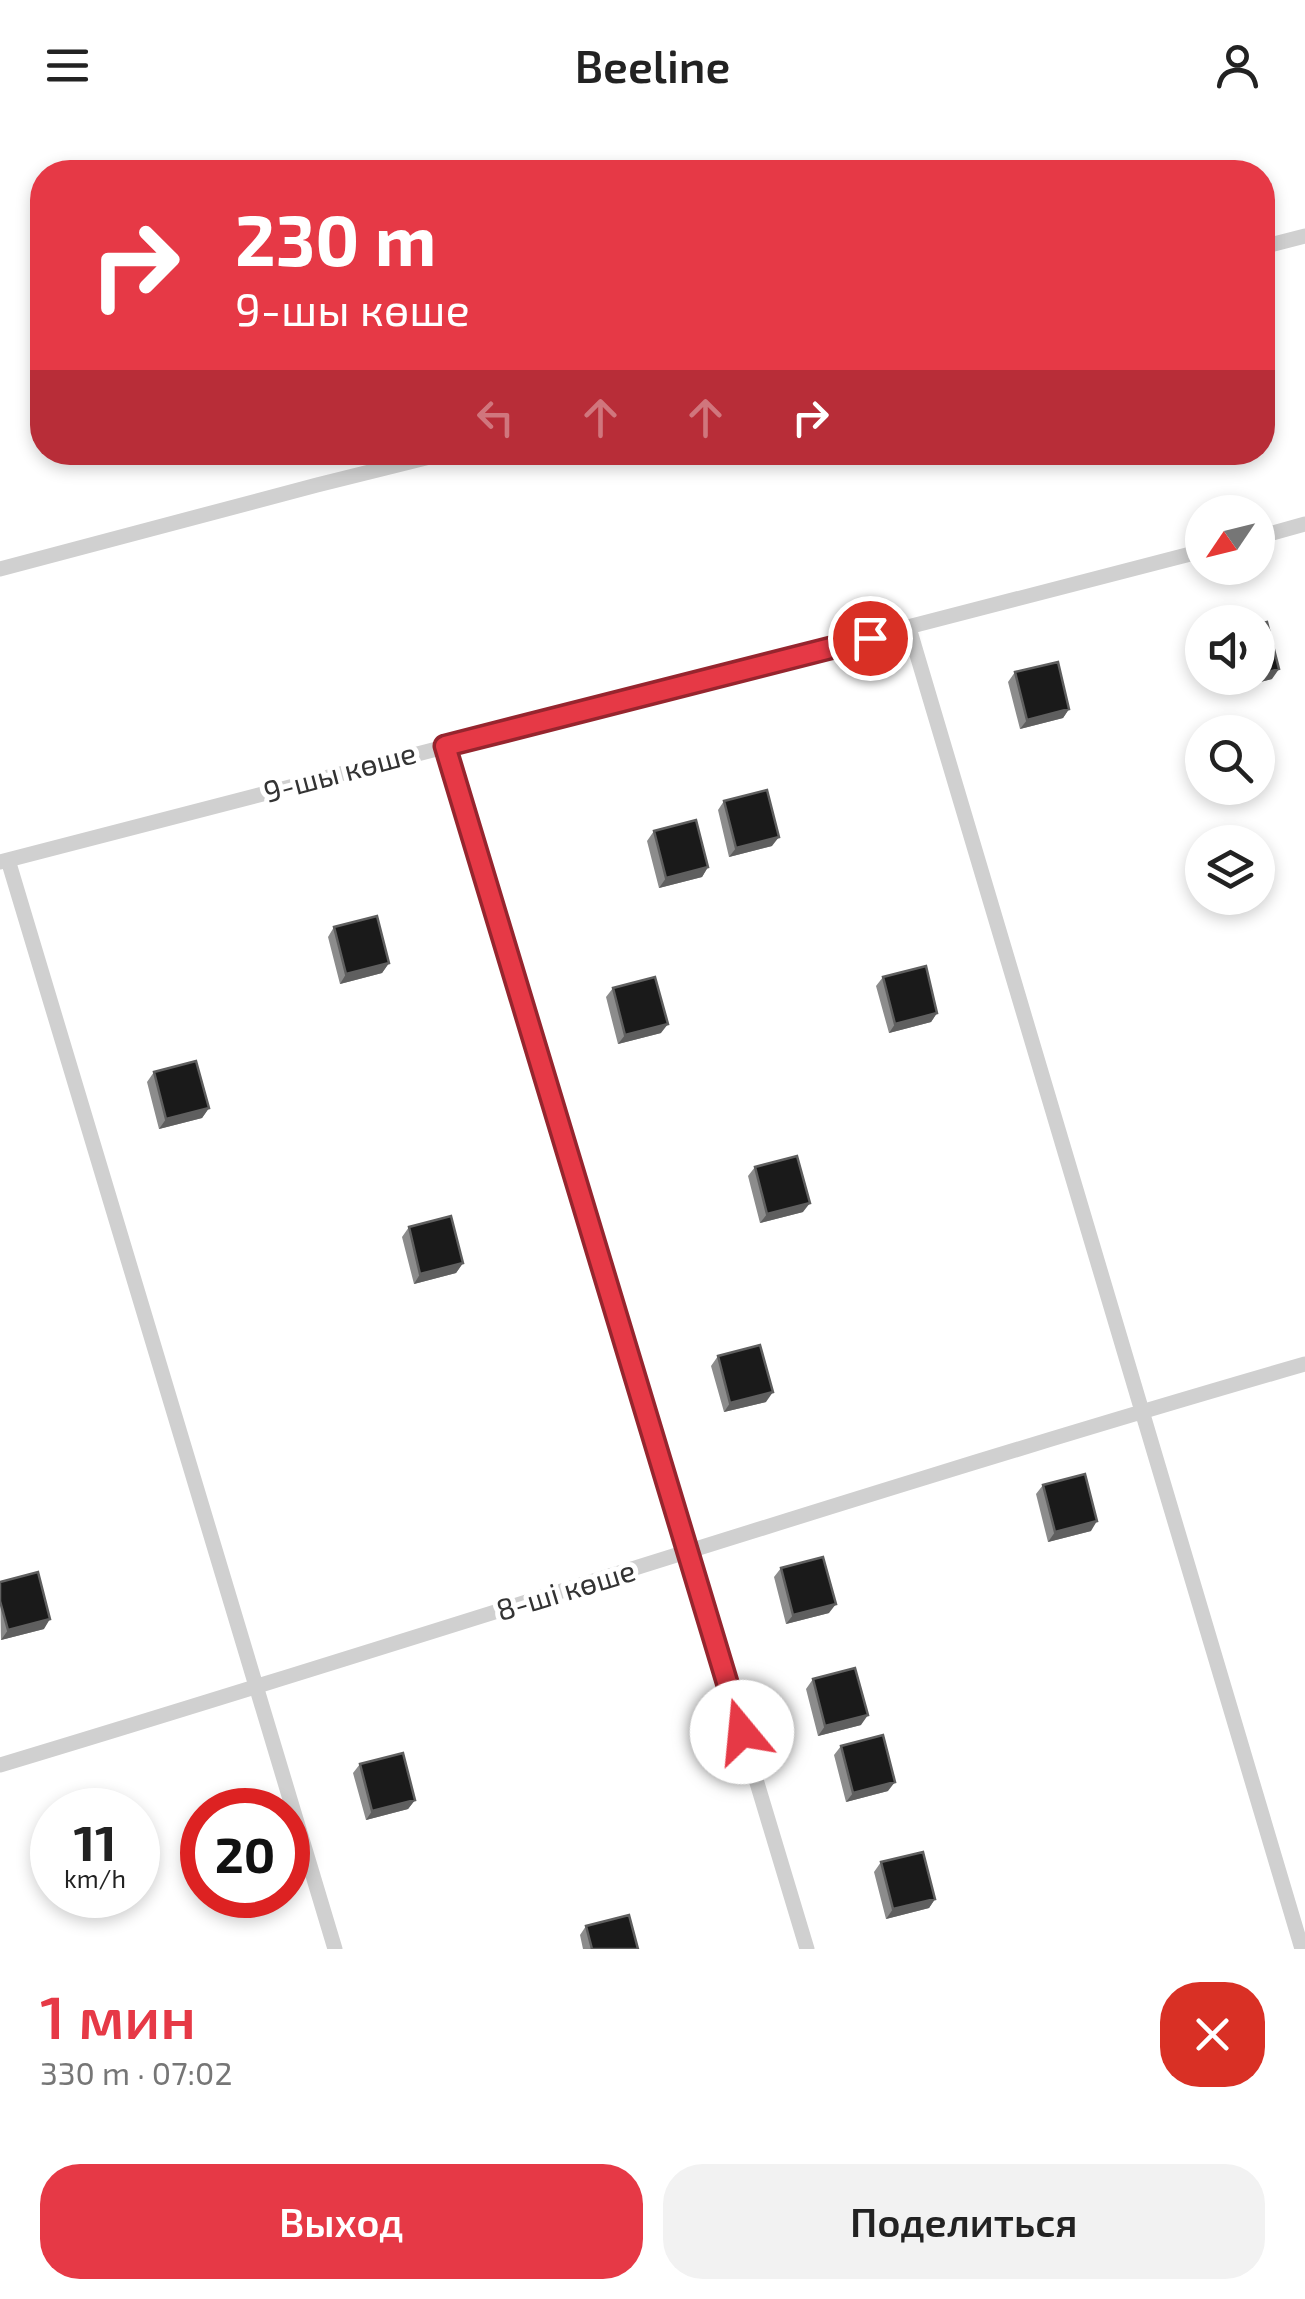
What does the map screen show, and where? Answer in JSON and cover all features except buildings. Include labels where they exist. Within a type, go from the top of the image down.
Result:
[{"type":"lane","points":[[1275,244],[1305,236]]},
{"type":"lane","points":[[0,569],[398,465]]},
{"type":"lane","points":[[1275,532],[1305,524]]},
{"type":"lane","name":"9-шы көше","points":[[4,861],[1185,555]]},
{"type":"lane","points":[[908,628],[1302,1949]]},
{"type":"lane","points":[[445,746],[807,1949]]},
{"type":"lane","points":[[4,861],[335,1949]]},
{"type":"lane","name":"8-ші көше","points":[[0,1765],[1305,1364]]},
{"type":"route","points":[[742,1732],[445,746],[870,638]]}]
